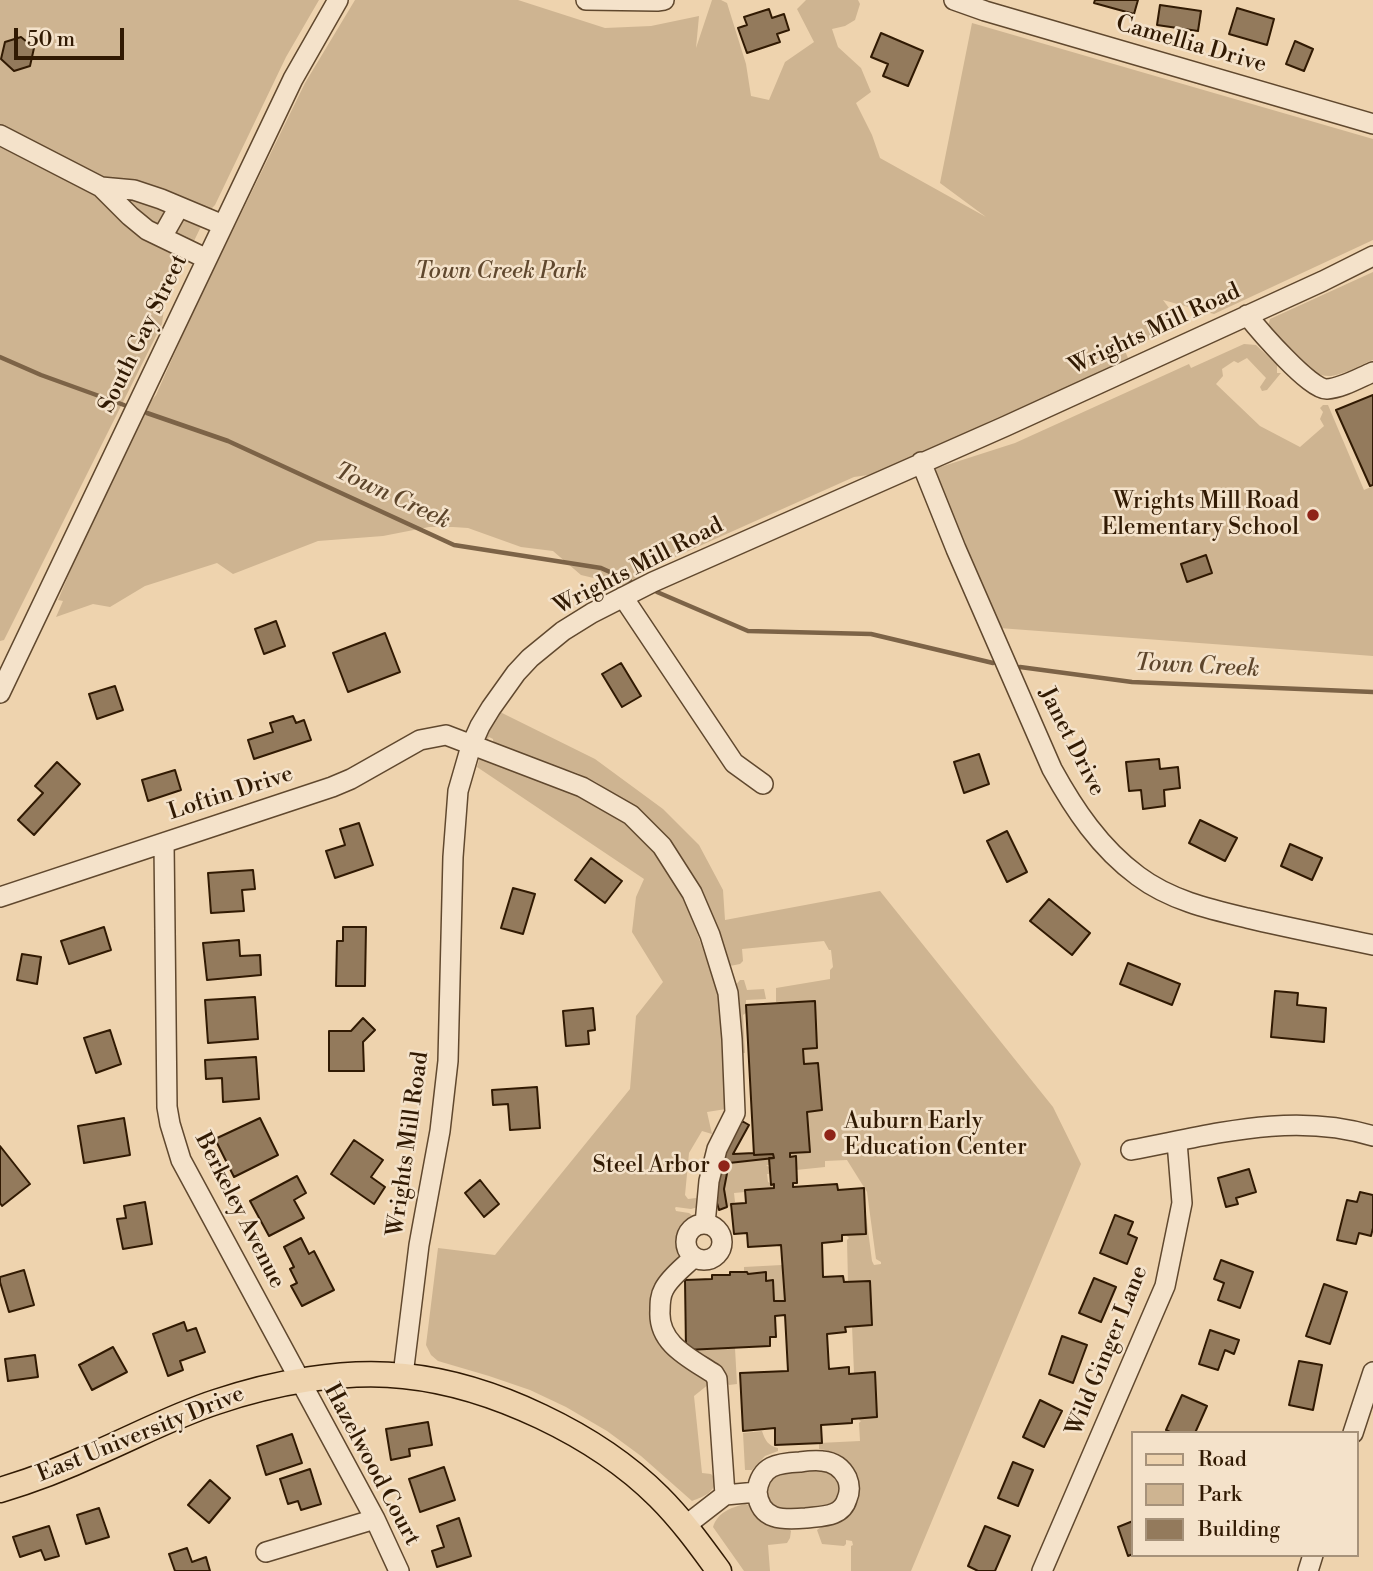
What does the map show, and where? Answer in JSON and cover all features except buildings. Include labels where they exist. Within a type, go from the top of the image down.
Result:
[{"type":"main road","name":"East University Drive","points":[[0,1490],[96,1454],[214,1402],[258,1389],[300,1381],[351,1376],[403,1376],[466,1389],[493,1398],[573,1433],[629,1471],[657,1496],[685,1526],[719,1571]]},
{"type":"street","name":"South Gay Street","points":[[0,693],[7,665],[293,79],[338,0]]},
{"type":"street","points":[[586,0],[664,0]]},
{"type":"street","name":"Camellia Drive","points":[[954,0],[1373,124]]},
{"type":"street","points":[[0,135],[101,187],[147,230],[207,259]]},
{"type":"street","points":[[101,187],[134,190],[223,225]]},
{"type":"street","points":[[162,237],[179,207]]},
{"type":"street","name":"Wrights Mill Road","points":[[403,1376],[419,1245],[440,1131],[449,1061],[453,857],[458,791],[471,746],[502,690],[530,658],[563,631],[665,576],[1006,426],[1373,256]]},
{"type":"street","points":[[1247,315],[1296,369],[1320,388],[1341,385],[1373,372]]},
{"type":"street","name":"Janet Drive","points":[[921,462],[1052,769],[1069,800],[1101,843],[1139,877],[1168,894],[1200,907],[1373,945]]},
{"type":"street","points":[[623,597],[734,764],[763,784]]},
{"type":"street","name":"Loftin Drive","points":[[0,897],[351,779],[420,740],[446,735],[582,787],[631,815],[662,846],[692,893],[710,935],[728,993],[735,1113],[717,1149],[709,1181],[705,1224]]},
{"type":"street","name":"Berkeley Avenue","points":[[164,842],[165,1038],[170,1124],[181,1160],[300,1381]]},
{"type":"street","points":[[1131,1150],[1262,1126],[1316,1124],[1349,1128],[1373,1136]]},
{"type":"street","name":"Wild Ginger Lane","points":[[1042,1571],[1165,1286],[1182,1203],[1177,1142]]},
{"type":"street","points":[[705,1224],[716,1228],[722,1239],[720,1250],[705,1260],[694,1256],[687,1247],[687,1236],[694,1226],[705,1224]]},
{"type":"street","points":[[694,1256],[664,1288],[660,1299],[659,1320],[665,1336],[678,1350],[714,1374],[717,1379],[725,1494]]},
{"type":"street","points":[[1354,1431],[1373,1372]]},
{"type":"street","name":"Hazelwood Court","points":[[300,1381],[399,1571]]},
{"type":"street","points":[[821,1460],[844,1471],[849,1482],[846,1504],[829,1516],[781,1519],[772,1516],[758,1501],[757,1492],[758,1482],[764,1472],[782,1463],[821,1460]]},
{"type":"street","points":[[685,1526],[725,1494],[757,1492]]},
{"type":"street","points":[[266,1552],[374,1519]]},
{"type":"green space","points":[[0,0],[319,0],[286,57],[215,205],[208,212],[165,301],[162,324],[4,640],[0,641]]},
{"type":"green space","name":"Town Creek Park","points":[[355,0],[518,0],[605,28],[651,26],[699,16],[696,48],[712,0],[721,0],[727,3],[746,64],[751,96],[769,100],[785,62],[814,42],[797,9],[806,0],[858,0],[860,4],[855,20],[832,29],[838,47],[861,68],[871,92],[856,103],[880,158],[986,217],[940,183],[972,23],[1373,139],[1373,240],[1214,314],[1163,300],[1181,324],[1125,351],[1128,358],[992,420],[889,472],[854,477],[648,569],[627,586],[581,575],[553,551],[521,547],[468,528],[429,527],[383,536],[318,541],[233,574],[217,563],[145,586],[110,607],[93,604],[56,617],[63,601],[58,600],[110,477],[143,411],[156,395],[192,314],[305,83]]},
{"type":"green space","points":[[1373,272],[1373,360],[1336,375],[1322,375],[1296,358],[1268,326],[1270,319]]},
{"type":"green space","points":[[1244,344],[1256,345],[1277,365],[1277,373],[1281,373],[1267,390],[1262,391],[1260,387],[1266,378],[1247,358],[1238,363],[1234,361],[1222,369],[1223,376],[1216,384],[1260,426],[1300,447],[1324,426],[1320,419],[1323,412],[1320,408],[1328,405],[1364,490],[1373,486],[1373,656],[999,628],[931,470],[1015,443],[1189,364],[1191,368]]},
{"type":"green space","points":[[500,712],[595,759],[663,809],[699,845],[723,890],[725,920],[880,891],[1053,1107],[1081,1164],[911,1571],[851,1571],[852,1541],[846,1540],[844,1546],[822,1544],[817,1530],[846,1517],[857,1495],[858,1484],[850,1465],[842,1457],[819,1449],[819,1443],[860,1441],[860,1418],[877,1416],[875,1372],[854,1373],[852,1326],[872,1325],[870,1281],[848,1282],[849,1238],[846,1235],[866,1234],[865,1207],[872,1261],[874,1265],[881,1264],[876,1259],[867,1192],[847,1160],[825,1161],[825,1167],[796,1170],[790,1157],[790,1153],[810,1151],[807,1112],[822,1110],[818,1063],[804,1064],[803,1049],[816,1048],[815,1001],[776,1002],[776,988],[830,979],[830,970],[833,967],[831,950],[824,941],[742,949],[743,961],[730,966],[726,963],[704,898],[692,874],[667,840],[629,804],[596,782],[577,773],[494,746],[493,739],[489,737],[487,741],[486,737]]},
{"type":"green space","points":[[483,759],[561,786],[615,813],[657,851],[685,899],[714,981],[720,1004],[726,1109],[707,1112],[712,1134],[702,1131],[689,1153],[685,1195],[688,1199],[696,1198],[698,1207],[675,1208],[676,1211],[689,1213],[694,1217],[679,1233],[678,1242],[682,1254],[662,1277],[663,1348],[709,1384],[694,1396],[702,1473],[711,1474],[716,1479],[711,1491],[692,1501],[641,1456],[607,1431],[530,1390],[438,1361],[426,1345],[438,1248],[495,1255],[630,1089],[636,1016],[663,982],[632,932],[636,897],[644,879],[477,767],[479,760]]},
{"type":"green space","points":[[740,980],[744,980],[747,990],[764,989],[766,999],[746,1000],[746,1013],[743,1015],[745,1053],[741,1053],[734,987]]},
{"type":"green space","points":[[769,1158],[769,1165],[766,1165],[769,1167],[768,1182],[774,1184],[774,1188],[734,1193],[735,1202],[727,1207],[724,1189],[729,1163]]},
{"type":"green space","points":[[782,1265],[785,1301],[774,1301],[773,1280],[766,1281],[766,1272],[744,1272],[744,1267]]},
{"type":"green space","points":[[735,1348],[737,1384],[729,1385],[723,1370],[691,1350]]},
{"type":"green space","points":[[762,1431],[767,1442],[778,1448],[778,1451],[765,1456],[752,1470],[745,1470],[743,1433]]},
{"type":"green space","points":[[824,1468],[837,1478],[839,1487],[831,1504],[823,1508],[783,1511],[775,1508],[766,1497],[766,1487],[775,1474]]},
{"type":"green space","points":[[745,1504],[791,1531],[787,1543],[768,1545],[770,1571],[744,1571],[713,1527],[725,1511]]},
{"type":"waterway","name":"Town Creek","points":[[0,357],[124,405]]},
{"type":"waterway","name":"Town Creek","points":[[147,413],[228,441],[454,545],[601,568],[630,581]]},
{"type":"waterway","name":"Town Creek","points":[[657,592],[748,631],[871,634],[993,663]]},
{"type":"waterway","name":"Town Creek","points":[[1020,667],[1132,682],[1373,692]]},
{"type":"place","name":"Wrights Mill Road Elementary School","points":[[1313,515]]},
{"type":"place","name":"Auburn Early Education Center","points":[[830,1135]]},
{"type":"place","name":"Steel Arbor","points":[[724,1166]]}]
